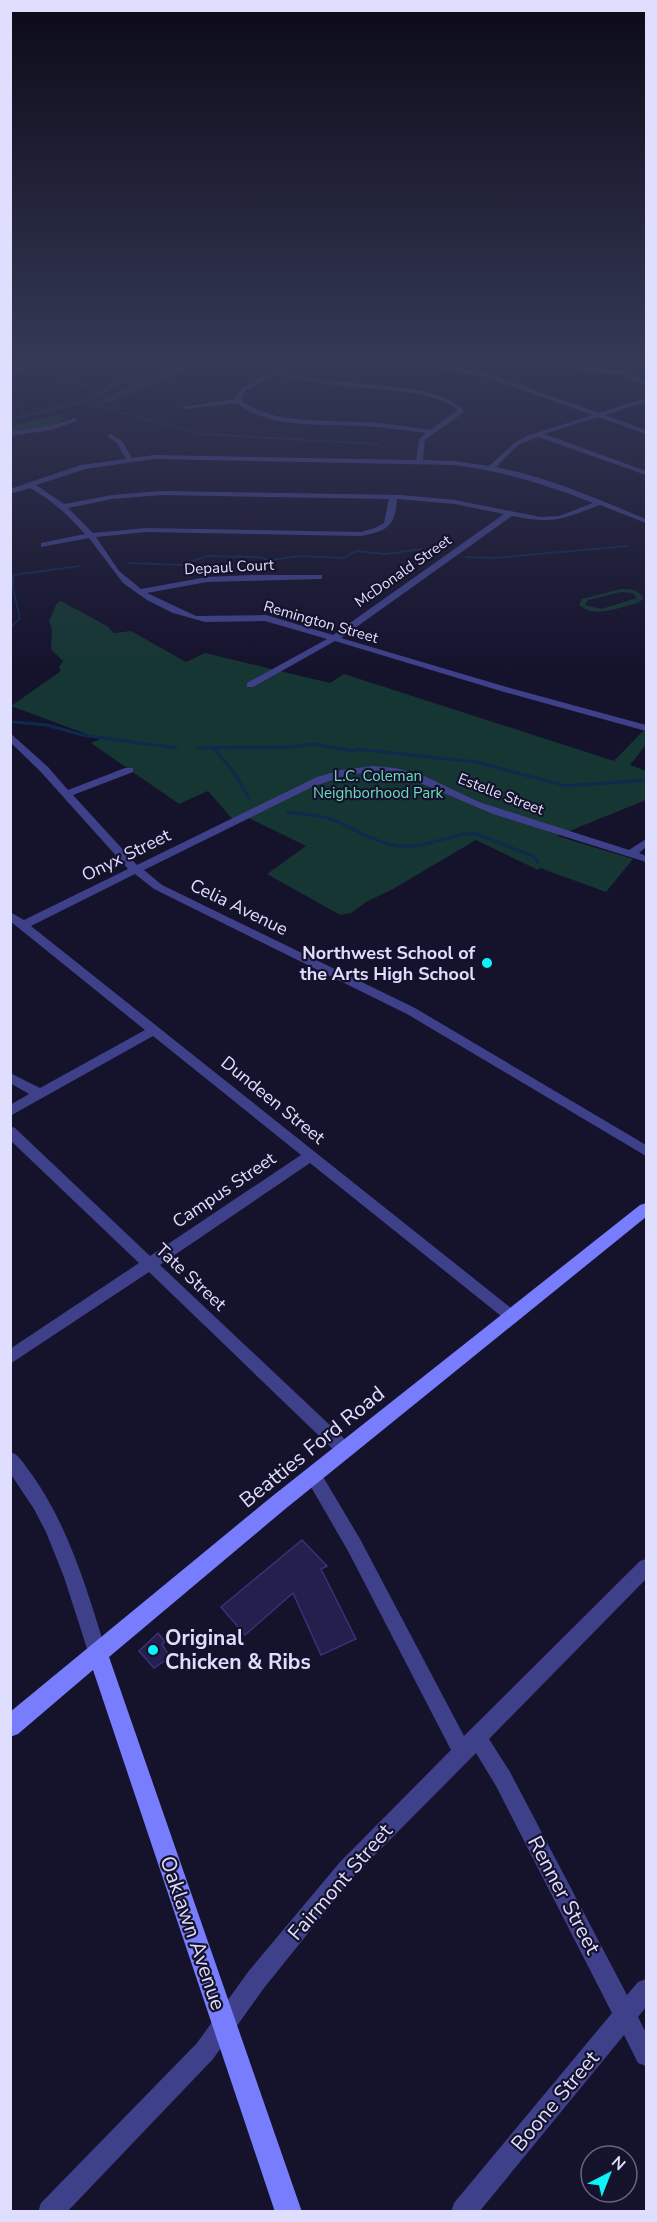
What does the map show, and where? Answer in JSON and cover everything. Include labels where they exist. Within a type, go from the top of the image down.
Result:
[{"type":"main road","name":"Beatties Ford Road","points":[[10,1726],[313,1475],[646,1209]]},
{"type":"main road","name":"Oaklawn Avenue","points":[[98,1654],[289,2211]]},
{"type":"street","points":[[10,492],[75,470],[117,462]]},
{"type":"street","points":[[405,462],[492,467],[534,478],[646,521]]},
{"type":"street","points":[[492,467],[498,462]]},
{"type":"street","points":[[614,462],[646,473]]},
{"type":"street","name":"Remington Street","points":[[30,485],[44,492],[90,536],[119,576],[141,592],[192,618],[262,617],[646,728]]},
{"type":"street","points":[[61,507],[112,497],[161,493],[393,497],[455,502],[531,519],[552,519],[599,503]]},
{"type":"street","points":[[44,545],[90,536],[146,530],[361,534],[377,530],[389,523],[392,517],[393,497]]},
{"type":"street","name":"McDonald Street","points":[[250,685],[333,639],[508,514]]},
{"type":"street","name":"Depaul Court","points":[[141,592],[171,584],[223,578],[319,578]]},
{"type":"street","name":"Celia Avenue","points":[[10,736],[67,794],[136,871],[175,896],[411,1011],[646,1151]]},
{"type":"street","points":[[67,794],[129,770]]},
{"type":"street","name":"Estelle Street","points":[[245,816],[325,777],[356,770],[384,770],[418,777],[481,806],[646,859]]},
{"type":"street","name":"Onyx Street","points":[[23,925],[245,816]]},
{"type":"street","points":[[631,854],[646,842]]},
{"type":"street","name":"Dundeen Street","points":[[10,915],[511,1316]]},
{"type":"street","points":[[10,1111],[154,1030]]},
{"type":"street","points":[[10,1077],[39,1094]]},
{"type":"street","name":"Tate Street","points":[[10,1131],[345,1450]]},
{"type":"street","name":"Campus Street","points":[[10,1358],[311,1155]]},
{"type":"street","points":[[10,1459],[36,1494],[68,1558],[98,1654]]},
{"type":"street","points":[[313,1475],[354,1545],[462,1752]]},
{"type":"street","name":"Fairmont Street","points":[[50,2211],[205,2051],[347,1869],[646,1567]]},
{"type":"street","name":"Renner Street","points":[[477,1737],[503,1779],[646,2055]]},
{"type":"street","name":"Boone Street","points":[[463,2211],[646,1990]]},
{"type":"green space","points":[[621,589],[637,592],[643,599],[638,603],[600,612],[585,609],[579,605],[582,599]],"holes":[[[621,592],[633,593],[637,598],[601,609],[585,605],[588,600]]]},
{"type":"green space","name":"L.C. Coleman Neighborhood Park","points":[[61,601],[107,626],[114,633],[131,631],[186,662],[205,653],[330,683],[344,674],[614,761],[643,731],[646,732],[646,745],[630,765],[646,771],[646,800],[557,836],[633,859],[606,892],[540,868],[538,870],[476,840],[351,913],[340,915],[267,874],[306,846],[245,816],[234,821],[208,791],[179,804],[91,743],[100,739],[11,706],[61,671],[59,667],[63,661],[51,649],[52,629],[49,621],[57,603]]},
{"type":"building","points":[[302,1540],[327,1566],[321,1569],[356,1639],[321,1655],[293,1593],[245,1635],[221,1607]]},
{"type":"building","name":"Original Chicken & Ribs","points":[[158,1633],[165,1642],[162,1644],[170,1657],[154,1668],[139,1651]]},
{"type":"waterway","points":[[466,557],[493,558],[627,546]]},
{"type":"waterway","points":[[129,563],[181,565],[207,556],[259,557],[270,560],[301,556],[344,558],[356,551],[386,554],[422,549]]},
{"type":"waterway","points":[[10,628],[20,618],[13,588],[13,575],[80,566]]},
{"type":"waterway","points":[[12,722],[31,724]]},
{"type":"waterway","points":[[14,722],[47,725],[82,735],[176,748]]},
{"type":"waterway","points":[[198,748],[290,747],[314,744],[354,751],[356,749],[476,762],[566,786],[646,780]]},
{"type":"waterway","points":[[214,749],[233,771],[249,798]]},
{"type":"waterway","points":[[288,812],[329,818],[373,839],[399,846],[420,845],[458,835],[476,834],[533,856],[538,862]]},
{"type":"place","name":"Northwest School of the Arts High School","points":[[487,963]]},
{"type":"place","name":"Original Chicken & Ribs","points":[[153,1650]]}]
